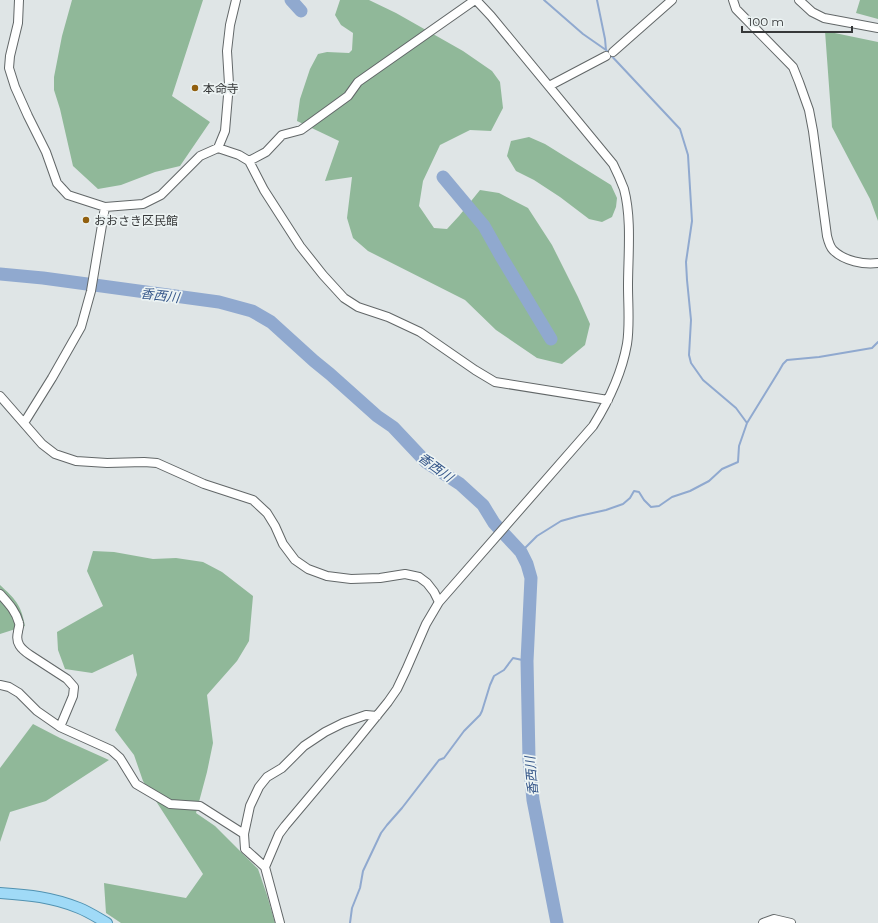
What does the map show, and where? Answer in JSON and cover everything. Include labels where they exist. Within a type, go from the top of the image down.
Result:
[{"type":"main road","points":[[0,893],[35,896],[56,900],[81,908],[107,923]]},
{"type":"street","points":[[19,0],[18,23],[10,56],[9,68],[15,87],[46,152],[57,183],[68,195],[105,207],[143,204],[161,195],[200,156],[218,148],[239,155],[249,161],[264,190],[300,246],[344,298],[353,304],[388,317],[420,332],[495,382],[608,400]]},
{"type":"street","points":[[218,148],[225,131],[230,84],[227,51],[230,25],[236,0]]},
{"type":"street","points":[[249,161],[266,152],[282,135],[301,130],[348,96],[358,82],[476,0],[491,16],[613,164],[623,188],[628,218],[627,344],[618,375],[608,400],[594,426],[439,602],[426,624],[397,688],[388,702],[279,834],[265,867]]},
{"type":"street","points":[[549,86],[610,54],[672,0]]},
{"type":"street","points":[[733,0],[736,9],[793,68],[799,82],[809,110],[827,236],[832,250],[859,263],[878,263]]},
{"type":"street","points":[[799,0],[812,12],[824,18],[878,28]]},
{"type":"street","points":[[24,424],[81,327],[91,290],[105,207]]},
{"type":"street","points":[[0,396],[42,444],[55,454],[76,461],[107,463],[157,463],[204,484],[253,500],[267,513],[283,544],[295,560],[308,570],[327,576],[351,579],[380,578],[405,574],[419,577],[427,583],[439,602]]},
{"type":"street","points":[[0,594],[14,609],[20,624],[17,636],[19,645],[24,651],[67,679],[74,687],[73,696],[60,727]]},
{"type":"street","points":[[0,685],[9,687],[20,693],[37,711],[60,727],[111,750],[120,758],[136,784],[170,804],[200,806],[244,834]]},
{"type":"street","points":[[280,923],[265,867],[245,849],[244,834],[250,806],[259,787],[267,777],[282,768],[304,746],[325,732],[343,723],[366,715],[377,716]]},
{"type":"street","points":[[763,923],[774,919],[791,923]]},
{"type":"green space","points":[[72,0],[203,0],[172,96],[210,122],[180,166],[155,172],[121,185],[98,189],[73,166],[60,109],[54,90],[54,77],[62,36]]},
{"type":"green space","points":[[340,0],[369,0],[396,13],[463,51],[492,71],[500,82],[503,108],[491,131],[470,130],[440,145],[423,181],[419,206],[434,228],[447,229],[480,190],[499,193],[528,208],[552,245],[590,324],[585,345],[562,364],[537,358],[496,330],[465,300],[368,251],[353,238],[347,218],[352,177],[325,181],[339,141],[297,121],[300,99],[310,69],[318,54],[327,52],[349,53],[352,50],[353,33],[341,25],[335,15]]},
{"type":"green space","points":[[860,0],[878,0],[878,19],[856,13]]},
{"type":"green space","points":[[825,31],[878,42],[878,221],[870,199],[832,127]]},
{"type":"green space","points":[[529,137],[545,144],[611,185],[617,198],[616,207],[612,217],[602,222],[589,219],[560,197],[534,180],[516,171],[507,156],[511,141]]},
{"type":"green space","points":[[93,551],[114,552],[153,559],[176,558],[203,562],[222,572],[253,596],[249,641],[237,661],[207,695],[213,743],[196,813],[215,826],[258,869],[275,923],[121,923],[106,913],[104,883],[186,898],[203,874],[143,781],[134,755],[115,730],[137,675],[133,654],[92,673],[65,669],[58,650],[57,632],[103,606],[87,571]]},
{"type":"green space","points":[[0,585],[17,602],[22,612],[25,626],[0,634]]},
{"type":"green space","points":[[33,724],[109,760],[46,801],[10,812],[0,842],[0,768]]},
{"type":"waterway","points":[[291,0],[301,11]]},
{"type":"waterway","points":[[544,0],[583,34],[606,50],[680,129],[688,155],[692,221],[686,262],[691,320],[689,355],[691,363],[703,380],[736,408],[747,423]]},
{"type":"waterway","points":[[597,0],[606,50]]},
{"type":"waterway","points":[[443,177],[484,226],[551,339]]},
{"type":"waterway","name":"香西川","points":[[0,274],[43,278],[219,302],[252,311],[271,322],[377,416],[393,427],[426,462],[460,484],[483,505],[494,523],[521,552],[527,564],[531,578],[527,661],[529,759],[533,800],[557,923]]},
{"type":"waterway","points":[[521,552],[537,536],[561,521],[606,510],[623,504],[630,498],[634,491],[639,492],[651,507],[659,506],[672,497],[690,491],[709,481],[722,469],[738,462],[739,446],[747,423],[783,364],[787,360],[819,357],[872,348],[878,342]]},
{"type":"waterway","points":[[350,923],[352,908],[360,888],[363,871],[381,833],[439,760],[444,758],[464,731],[480,715],[494,676],[504,670],[513,658],[527,661]]},
{"type":"place","name":"本命寺","points":[[195,88]]},
{"type":"place","name":"おおさき区民館","points":[[86,220]]}]
